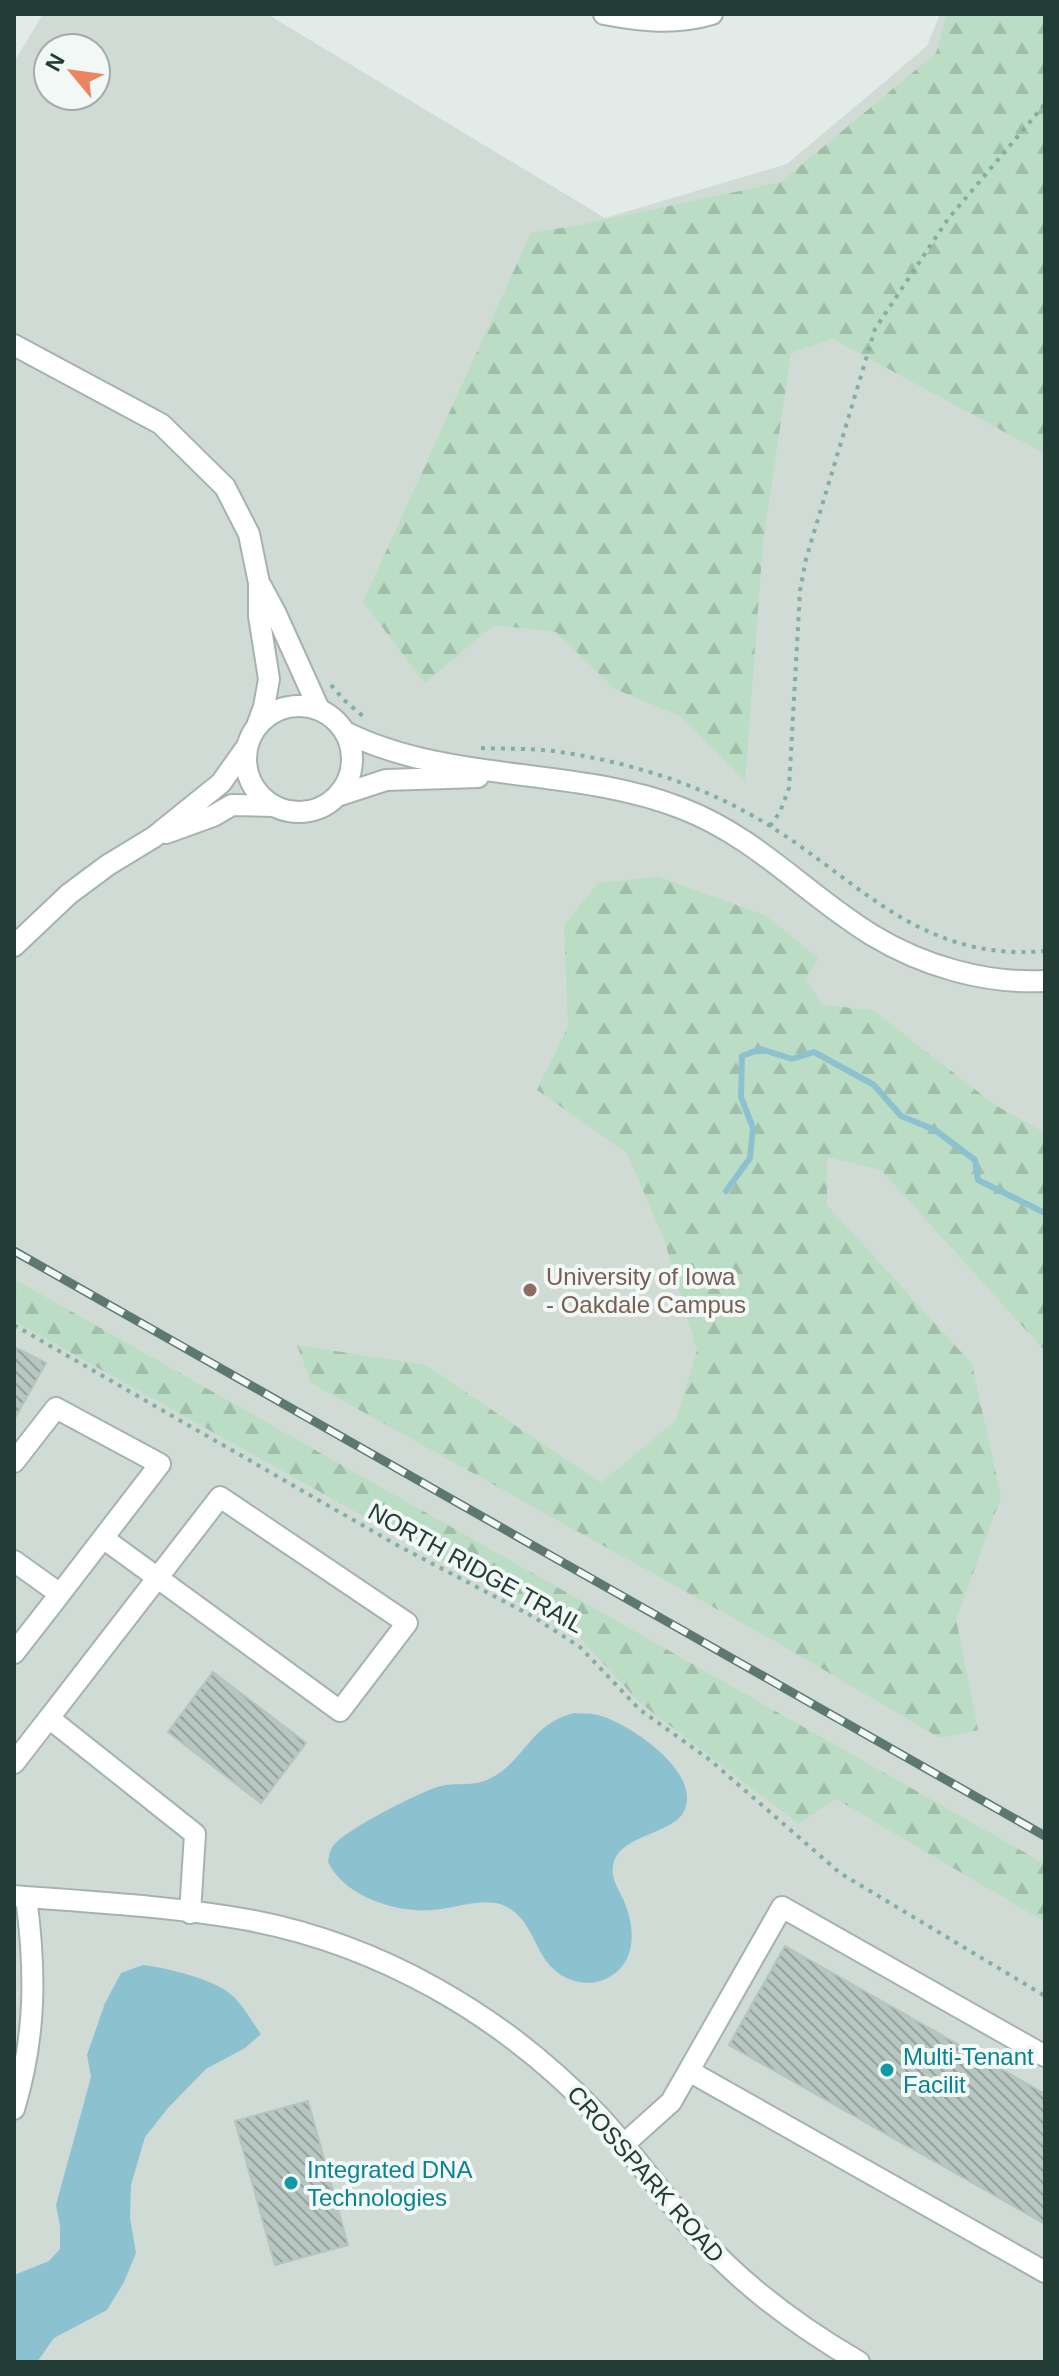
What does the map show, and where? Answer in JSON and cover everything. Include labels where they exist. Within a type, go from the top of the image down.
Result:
[{"type":"street","points":[[604,14],[659,22],[690,20],[712,14]]},
{"type":"street","points":[[14,345],[161,424],[225,487],[249,534],[259,583],[259,616],[269,679],[264,707],[245,758],[248,775],[256,791],[274,806]]},
{"type":"street","points":[[259,583],[319,709]]},
{"type":"street","points":[[14,946],[69,894],[154,837],[221,783],[269,714],[285,707],[302,705],[319,709],[334,718],[345,732],[351,749],[351,767],[346,784],[337,796]]},
{"type":"street","points":[[345,732],[389,751],[505,774],[576,781],[630,792],[680,808],[716,824],[768,856],[870,934],[907,954],[947,969],[987,977],[1045,981]]},
{"type":"street","points":[[154,837],[213,816],[232,805],[274,806],[302,812],[320,808],[337,796],[386,780],[423,781],[505,774]]},
{"type":"street","points":[[14,1462],[56,1408],[160,1464],[60,1594],[18,1639]]},
{"type":"street","points":[[14,1763],[158,1578],[220,1497],[407,1623],[340,1711],[158,1578],[103,1538]]},
{"type":"street","points":[[14,1561],[60,1594]]},
{"type":"street","points":[[49,1718],[195,1834],[190,1913]]},
{"type":"street","points":[[14,2109],[23,2080],[32,2028],[24,1985],[20,1896]]},
{"type":"street","name":"CROSSPARK ROAD","points":[[20,1896],[242,1919],[307,1934],[355,1950],[442,1992],[514,2039],[558,2075],[599,2116],[725,2264],[782,2312],[819,2339],[859,2362]]},
{"type":"street","points":[[623,2145],[671,2102],[782,1907],[1045,2056]]},
{"type":"street","points":[[689,2071],[1045,2272]]},
{"type":"path","points":[[770,826],[780,812],[789,788],[800,591],[806,559],[875,329],[948,219],[1045,104]]},
{"type":"path","name":"NORTH RIDGE TRAIL","points":[[14,1325],[395,1544],[532,1616],[580,1647],[639,1709],[710,1760],[840,1873],[1045,1996]]},
{"type":"shaded area","name":"University of Iowa - Oakdale Campus","points":[[43,14],[267,14],[605,218],[787,164],[927,46],[940,14],[1045,14],[1045,2362],[14,2362],[14,62],[32,32],[32,112],[112,112],[112,32],[32,32]]},
{"type":"green space","points":[[947,14],[1045,14],[1045,454],[833,339],[791,353],[763,543],[745,782],[682,717],[615,689],[556,632],[494,625],[425,683],[363,602],[531,233],[781,182],[936,53]]},
{"type":"green space","points":[[658,877],[765,915],[818,958],[806,979],[822,1005],[873,1010],[995,1105],[1045,1133],[1045,1351],[881,1170],[827,1157],[827,1205],[972,1364],[1001,1497],[956,1619],[978,1730],[940,1738],[778,1643],[311,1383],[297,1345],[425,1365],[601,1483],[676,1420],[697,1350],[664,1239],[627,1153],[537,1090],[568,1027],[564,925],[598,883]]},
{"type":"green space","points":[[14,1279],[1045,1864],[1045,1922],[836,1799],[799,1824],[639,1702],[578,1636],[14,1321]]},
{"type":"water","points":[[574,1713],[595,1714],[643,1738],[672,1765],[682,1779],[687,1794],[685,1809],[679,1818],[635,1841],[617,1856],[613,1876],[628,1911],[632,1932],[626,1961],[611,1976],[585,1983],[560,1974],[547,1962],[519,1916],[503,1905],[486,1902],[432,1910],[402,1909],[358,1893],[336,1874],[328,1862],[334,1845],[353,1830],[431,1789],[489,1779],[511,1763],[547,1726]]},
{"type":"water","points":[[143,1965],[191,1975],[216,1985],[238,2001],[261,2034],[245,2048],[206,2069],[145,2137],[131,2185],[130,2218],[136,2253],[124,2282],[107,2310],[54,2338],[37,2362],[14,2362],[14,2275],[49,2261],[60,2249],[56,2205],[91,2077],[87,2055],[105,2003],[121,1973]]},
{"type":"building","points":[[14,1347],[46,1363],[14,1420]]},
{"type":"building","points":[[213,1672],[306,1743],[261,1803],[168,1732]]},
{"type":"building","name":"Multi-Tenant Facilit","points":[[785,1946],[1045,2094],[1045,2224],[729,2045]]},
{"type":"building","name":"Integrated DNA Technologies","points":[[308,2101],[348,2245],[275,2265],[235,2121]]},
{"type":"waterway","points":[[726,1191],[750,1158],[753,1128],[741,1097],[742,1056],[761,1049],[792,1059],[814,1052],[874,1085],[901,1116],[935,1130],[975,1160],[978,1180],[1045,1213]]},
{"type":"railway","points":[[14,1251],[1045,1836]]},
{"type":"place","name":"University of Iowa - Oakdale Campus","points":[[530,1290]]},
{"type":"place","name":"Multi-Tenant Facilit","points":[[887,2070]]},
{"type":"place","name":"Integrated DNA Technologies","points":[[291,2183]]}]
